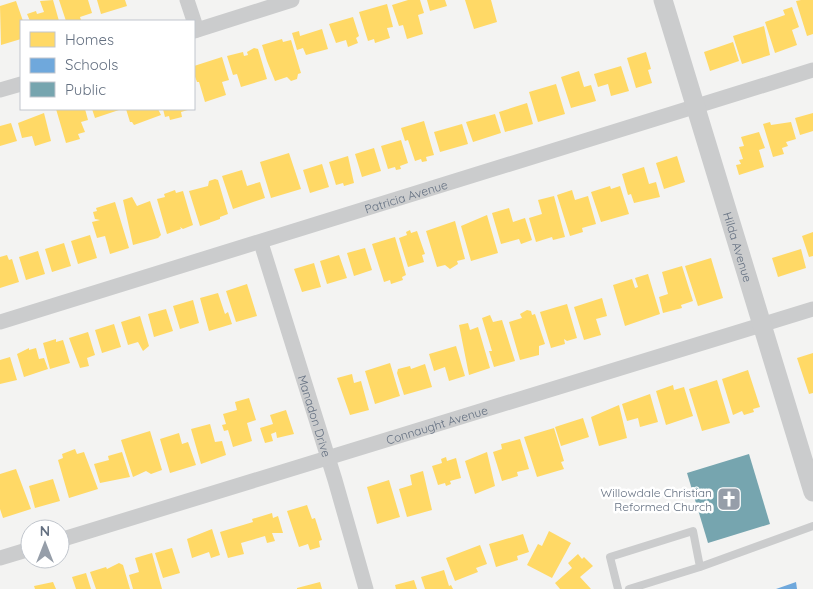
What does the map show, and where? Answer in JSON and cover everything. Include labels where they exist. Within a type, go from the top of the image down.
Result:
[{"type":"street","points":[[187,0],[192,20]]},
{"type":"street","points":[[195,30],[292,0]]},
{"type":"street","name":"Hilda Avenue","points":[[663,0],[694,107],[813,492]]},
{"type":"street","name":"Patricia Avenue","points":[[0,322],[261,243],[813,70]]},
{"type":"street","points":[[0,90],[20,84]]},
{"type":"street","name":"Manadon Drive","points":[[261,243],[328,457],[366,589]]},
{"type":"street","name":"Connaught Avenue","points":[[70,537],[813,310]]},
{"type":"street","points":[[0,558],[20,552]]},
{"type":"lane","points":[[629,589],[700,567],[813,526]]},
{"type":"lane","points":[[618,589],[610,556],[693,531],[700,567]]},
{"type":"building: Homes","points":[[53,0],[59,20],[30,20],[27,14],[36,11],[37,14],[44,12],[40,1]]},
{"type":"building: Homes","points":[[59,0],[88,0],[92,13],[80,17],[81,20],[66,20]]},
{"type":"building: Homes","points":[[97,0],[125,0],[127,6],[101,14]]},
{"type":"building: Homes","points":[[408,0],[420,0],[424,13],[418,15],[423,34],[407,39],[403,25],[399,26],[392,5]]},
{"type":"building: Homes","points":[[427,0],[445,0],[447,6],[430,11]]},
{"type":"building: Homes","points":[[465,0],[491,0],[497,22],[474,29]]},
{"type":"building: Homes","points":[[813,0],[813,34],[807,36],[796,1]]},
{"type":"building: Homes","points":[[16,1],[23,20],[20,20],[20,39],[1,45],[0,6]]},
{"type":"building: Homes","points":[[387,4],[393,27],[387,28],[390,38],[375,43],[374,39],[368,41],[359,12]]},
{"type":"building: Homes","points":[[792,7],[799,27],[792,30],[797,45],[775,53],[765,22],[785,15],[783,10]]},
{"type":"building: Homes","points":[[353,17],[359,36],[356,38],[358,43],[348,47],[346,40],[336,43],[329,24]]},
{"type":"building: Homes","points":[[764,26],[770,55],[742,64],[733,36]]},
{"type":"building: Homes","points":[[322,29],[328,49],[306,55],[303,48],[297,50],[292,33],[299,31],[300,36]]},
{"type":"building: Homes","points":[[282,39],[283,42],[291,40],[301,73],[298,74],[297,79],[291,81],[287,77],[275,81],[262,45]]},
{"type":"building: Homes","points":[[733,42],[739,61],[710,71],[704,52]]},
{"type":"building: Homes","points":[[254,48],[258,49],[267,79],[241,87],[237,74],[233,75],[227,56],[243,52],[244,56],[248,55],[247,52]]},
{"type":"building: Homes","points":[[646,52],[651,69],[648,70],[652,83],[636,88],[627,58]]},
{"type":"building: Homes","points":[[222,57],[229,80],[222,82],[226,95],[205,102],[199,82],[197,82],[195,77],[195,66]]},
{"type":"building: Homes","points":[[621,66],[629,91],[611,96],[608,84],[598,87],[594,74]]},
{"type":"building: Homes","points":[[579,71],[584,87],[591,85],[596,101],[571,108],[561,77]]},
{"type":"building: Homes","points":[[556,84],[565,114],[538,122],[529,92]]},
{"type":"building: Homes","points":[[527,103],[533,124],[505,132],[499,112]]},
{"type":"building: Homes","points":[[56,110],[85,110],[88,120],[81,122],[85,132],[78,134],[80,139],[66,143]]},
{"type":"building: Homes","points":[[92,110],[119,110],[95,118]]},
{"type":"building: Homes","points":[[126,110],[158,110],[161,115],[134,125],[130,122]]},
{"type":"building: Homes","points":[[163,110],[188,110],[181,112],[182,117],[170,120],[169,116],[165,117]]},
{"type":"building: Homes","points":[[44,113],[51,141],[35,146],[32,136],[22,138],[18,123]]},
{"type":"building: Homes","points":[[813,113],[813,131],[800,135],[795,118]]},
{"type":"building: Homes","points":[[495,114],[501,133],[473,142],[466,122]]},
{"type":"building: Homes","points":[[424,121],[434,155],[426,157],[427,161],[422,162],[421,159],[415,161],[408,140],[405,141],[401,128]]},
{"type":"building: Homes","points":[[770,122],[771,125],[791,122],[796,139],[786,142],[788,146],[782,148],[784,154],[773,157],[763,124]]},
{"type":"building: Homes","points":[[11,123],[17,141],[0,146],[0,126]]},
{"type":"building: Homes","points":[[462,124],[468,144],[440,152],[434,132]]},
{"type":"building: Homes","points":[[759,132],[765,148],[759,150],[764,167],[739,175],[736,165],[741,164],[739,160],[743,159],[739,147],[744,146],[741,137]]},
{"type":"building: Homes","points":[[401,140],[408,163],[400,166],[401,169],[396,170],[395,167],[388,169],[381,146]]},
{"type":"building: Homes","points":[[374,148],[381,171],[362,177],[355,154]]},
{"type":"building: Homes","points":[[289,153],[301,189],[271,198],[260,162]]},
{"type":"building: Homes","points":[[348,156],[354,183],[344,186],[343,183],[336,185],[329,162]]},
{"type":"building: Homes","points":[[677,156],[685,182],[664,189],[656,163]]},
{"type":"building: Homes","points":[[322,164],[329,187],[310,193],[303,170]]},
{"type":"building: Homes","points":[[644,167],[649,184],[656,182],[660,197],[634,203],[631,194],[628,195],[622,174]]},
{"type":"building: Homes","points":[[242,170],[247,186],[260,182],[265,198],[233,209],[222,176]]},
{"type":"building: Homes","points":[[218,180],[228,214],[200,226],[189,191],[208,186],[209,181]]},
{"type":"building: Homes","points":[[610,186],[611,189],[620,186],[629,214],[601,222],[591,192]]},
{"type":"building: Homes","points":[[175,190],[176,193],[183,191],[193,225],[183,229],[180,227],[181,229],[167,234],[157,199],[165,197],[164,194]]},
{"type":"building: Homes","points":[[572,190],[575,200],[588,196],[596,224],[582,228],[583,232],[570,236],[557,195]]},
{"type":"building: Homes","points":[[554,196],[565,237],[553,240],[552,237],[536,242],[529,218],[542,214],[538,200]]},
{"type":"building: Homes","points":[[132,197],[137,206],[150,201],[161,235],[158,238],[133,245],[123,200]]},
{"type":"building: Homes","points":[[115,202],[129,248],[110,254],[105,236],[97,238],[92,222],[100,220],[95,219],[93,212],[97,211],[96,208]]},
{"type":"building: Homes","points":[[509,208],[513,222],[525,218],[532,240],[521,244],[519,239],[501,244],[492,213]]},
{"type":"building: Homes","points":[[487,215],[498,253],[471,261],[461,226]]},
{"type":"building: Homes","points":[[455,221],[465,259],[457,261],[458,264],[450,269],[445,265],[437,267],[426,231]]},
{"type":"building: Homes","points":[[410,230],[411,233],[417,231],[425,254],[422,255],[424,262],[408,267],[399,238],[407,235],[406,232]]},
{"type":"building: Homes","points":[[813,232],[813,256],[809,257],[802,236]]},
{"type":"building: Homes","points":[[90,235],[97,258],[78,264],[71,241]]},
{"type":"building: Homes","points":[[395,237],[406,275],[402,277],[403,280],[391,284],[390,280],[384,282],[372,244]]},
{"type":"building: Homes","points":[[64,243],[71,266],[52,272],[45,249]]},
{"type":"building: Homes","points":[[365,248],[372,270],[354,276],[347,253]]},
{"type":"building: Homes","points":[[801,249],[806,268],[778,277],[772,258]]},
{"type":"building: Homes","points":[[38,251],[45,274],[26,280],[19,257]]},
{"type":"building: Homes","points":[[7,255],[9,260],[12,259],[19,282],[0,288],[0,257]]},
{"type":"building: Homes","points":[[339,255],[347,278],[327,284],[320,261]]},
{"type":"building: Homes","points":[[711,258],[723,298],[698,306],[685,266]]},
{"type":"building: Homes","points":[[314,263],[321,287],[302,292],[294,269]]},
{"type":"building: Homes","points":[[682,266],[693,301],[681,305],[682,308],[663,313],[659,297],[668,294],[662,272]]},
{"type":"building: Homes","points":[[648,274],[660,314],[625,326],[613,285],[632,279],[635,288],[638,287],[635,278]]},
{"type":"building: Homes","points":[[247,284],[257,316],[236,322],[226,291]]},
{"type":"building: Homes","points":[[218,293],[225,314],[228,312],[232,324],[209,331],[200,298]]},
{"type":"building: Homes","points":[[602,298],[607,316],[596,319],[601,335],[584,340],[574,307]]},
{"type":"building: Homes","points":[[193,300],[199,323],[180,329],[173,306]]},
{"type":"building: Homes","points":[[567,304],[577,338],[567,341],[564,339],[565,344],[551,348],[540,312]]},
{"type":"building: Homes","points":[[166,309],[173,331],[154,337],[148,314]]},
{"type":"building: Homes","points":[[527,310],[531,311],[532,315],[535,314],[545,344],[539,346],[539,355],[520,360],[509,322],[522,318],[520,314]]},
{"type":"building: Homes","points":[[490,315],[493,322],[502,320],[515,361],[494,367],[489,351],[492,351],[482,318]]},
{"type":"building: Homes","points":[[140,316],[149,346],[143,351],[138,342],[128,345],[121,322]]},
{"type":"building: Homes","points":[[468,323],[470,330],[478,327],[490,368],[469,375],[459,325]]},
{"type":"building: Homes","points":[[114,324],[121,347],[102,353],[95,330]]},
{"type":"building: Homes","points":[[88,332],[95,355],[87,358],[89,366],[80,368],[69,338]]},
{"type":"building: Homes","points":[[56,339],[56,342],[63,340],[70,363],[50,369],[43,343]]},
{"type":"building: Homes","points":[[456,346],[465,376],[449,381],[445,367],[434,371],[429,354]]},
{"type":"building: Homes","points":[[29,348],[29,350],[36,348],[39,359],[44,358],[48,369],[24,377],[17,354]]},
{"type":"building: Homes","points":[[813,353],[813,393],[809,394],[797,358]]},
{"type":"building: Homes","points":[[10,357],[17,380],[0,384],[0,360]]},
{"type":"building: Homes","points":[[390,363],[400,396],[375,404],[365,371]]},
{"type":"building: Homes","points":[[425,364],[432,387],[404,395],[397,373],[398,369],[410,366],[411,369]]},
{"type":"building: Homes","points":[[748,370],[760,407],[753,409],[754,412],[744,415],[742,411],[733,415],[722,379]]},
{"type":"building: Homes","points":[[352,374],[354,383],[361,381],[369,410],[350,415],[337,378]]},
{"type":"building: Homes","points":[[717,380],[730,423],[702,431],[689,389]]},
{"type":"building: Homes","points":[[673,385],[674,390],[684,387],[693,416],[666,425],[656,391]]},
{"type":"building: Homes","points":[[650,394],[658,422],[640,427],[638,418],[627,421],[622,404]]},
{"type":"building: Homes","points":[[249,398],[256,420],[247,423],[252,441],[233,447],[228,430],[224,431],[222,425],[226,424],[223,414],[237,410],[235,402]]},
{"type":"building: Homes","points":[[619,405],[627,438],[599,446],[591,417]]},
{"type":"building: Homes","points":[[286,410],[294,434],[277,438],[276,432],[271,434],[273,441],[265,443],[260,428],[273,424],[270,415]]},
{"type":"building: Homes","points":[[583,418],[589,437],[561,446],[555,427]]},
{"type":"building: Homes","points":[[210,424],[215,442],[222,441],[226,455],[201,464],[191,429]]},
{"type":"building: Homes","points":[[554,428],[564,461],[561,462],[564,469],[537,477],[524,437]]},
{"type":"building: Homes","points":[[150,431],[162,470],[151,474],[146,471],[133,477],[121,440]]},
{"type":"building: Homes","points":[[179,433],[182,444],[188,442],[196,465],[170,473],[160,439]]},
{"type":"building: Homes","points":[[520,439],[529,469],[517,472],[518,476],[502,481],[493,452],[502,449],[501,444]]},
{"type":"building: Homes","points":[[75,449],[77,454],[84,452],[98,489],[69,498],[58,460],[63,458],[62,454]]},
{"type":"building: Homes","points":[[122,452],[130,477],[100,483],[94,464],[109,460],[108,456]]},
{"type":"building: Homes","points":[[487,452],[495,486],[475,494],[465,461]]},
{"type":"building: Homes","points":[[446,457],[447,461],[456,458],[461,478],[450,481],[451,484],[446,486],[445,483],[438,485],[432,466],[442,463],[441,459]]},
{"type":"building: Homes","points":[[16,469],[31,509],[3,518],[0,509],[0,474]]},
{"type":"building: Homes","points":[[423,471],[432,510],[407,517],[399,489],[412,485],[410,475]]},
{"type":"building: Homes","points":[[53,479],[60,501],[35,508],[29,486]]},
{"type":"building: Homes","points":[[389,480],[400,517],[377,524],[367,487]]},
{"type":"building: Homes","points":[[307,505],[312,519],[315,518],[322,540],[319,541],[320,547],[310,550],[308,544],[299,547],[287,511]]},
{"type":"building: Homes","points":[[272,513],[273,518],[278,516],[283,533],[272,533],[275,541],[267,543],[265,536],[241,543],[244,554],[228,558],[220,532],[253,522],[252,519]]},
{"type":"building: Homes","points":[[212,529],[220,555],[211,558],[209,552],[192,558],[187,539]]},
{"type":"building: Homes","points":[[549,531],[571,543],[552,578],[527,565],[538,544],[542,546]]},
{"type":"building: Homes","points":[[523,534],[529,552],[517,556],[518,560],[496,567],[489,544]]},
{"type":"building: Homes","points":[[480,545],[487,564],[476,568],[478,572],[455,581],[446,558]]},
{"type":"building: Homes","points":[[172,548],[180,573],[163,578],[155,553]]},
{"type":"building: Homes","points":[[152,553],[162,589],[133,589],[129,575],[139,572],[135,558]]},
{"type":"building: Homes","points":[[578,554],[593,566],[580,577],[591,589],[560,589],[555,583],[572,568],[568,563]]},
{"type":"building: Homes","points":[[119,563],[123,565],[130,589],[96,589],[90,572],[106,567],[107,569]]},
{"type":"building: Homes","points":[[444,570],[449,586],[451,585],[453,589],[425,589],[421,577]]},
{"type":"building: Homes","points":[[86,573],[91,589],[76,589],[72,577]]},
{"type":"building: Homes","points":[[414,580],[417,589],[396,589],[395,585]]},
{"type":"building: Homes","points":[[53,582],[56,589],[35,589],[34,586]]},
{"type":"building: Homes","points":[[320,582],[322,589],[297,589],[297,588]]},
{"type":"building: Schools","points":[[796,582],[797,589],[776,589]]},
{"type":"building: Public","name":"Willowdale Christian Reformed Church","points":[[749,454],[770,524],[708,543],[687,473]]},
{"type":"place","name":"Willowdale Christian Reformed Church","points":[[729,499]]}]
